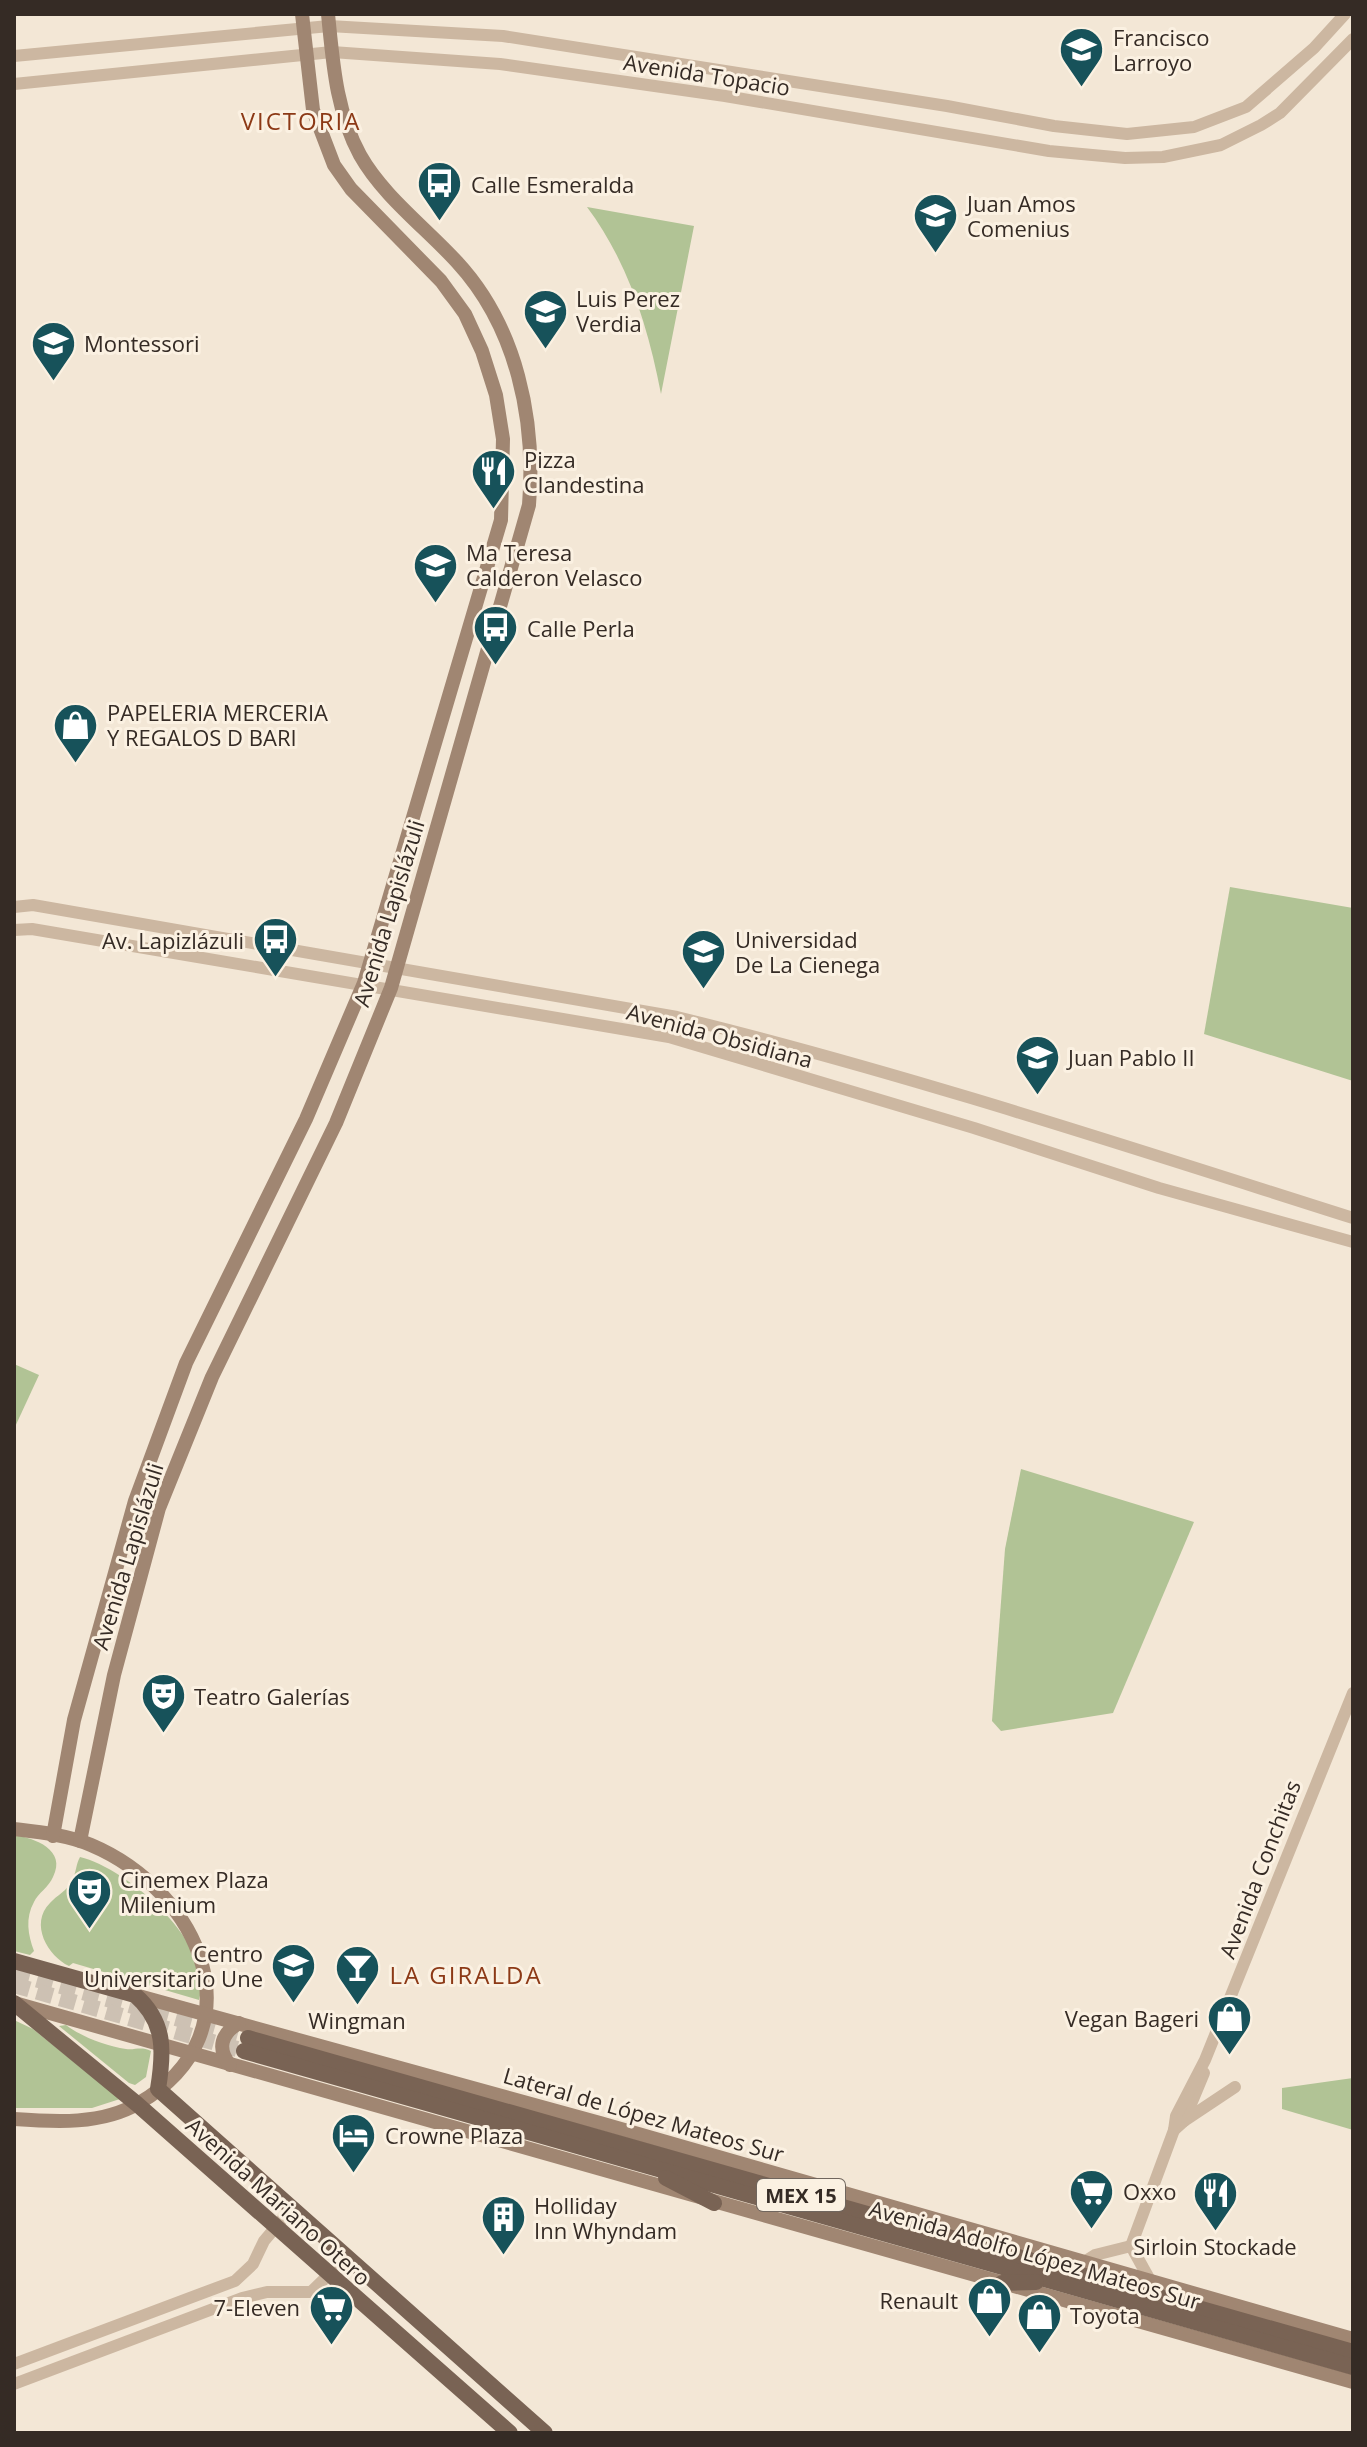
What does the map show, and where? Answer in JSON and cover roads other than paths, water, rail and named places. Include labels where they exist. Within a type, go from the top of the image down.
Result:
[{"type":"main road","name":"Avenida Lapislázuli","points":[[80,1841],[114,1675],[159,1508],[212,1377],[336,1123],[391,988],[519,552],[529,505],[532,441],[523,393],[497,323],[460,265],[382,184],[360,155],[340,107],[328,20]]},
{"type":"main road","name":"Avenida Lapislázuli","points":[[53,1836],[74,1720],[140,1487],[186,1363],[306,1119],[364,983],[496,545],[503,493],[503,439],[490,373],[465,314],[441,281],[351,189],[334,165],[313,110],[303,21]]},
{"type":"main road","points":[[56,1819],[66,1829],[83,1825]]},
{"type":"main road","points":[[14,1829],[80,1841],[120,1860],[169,1900],[198,1949],[208,1985],[204,2032],[191,2053],[158,2089],[137,2104],[90,2119],[14,2119]]},
{"type":"main road","name":"Lateral de López Mateos Sur","points":[[14,1961],[1353,2339]]},
{"type":"main road","points":[[135,1995],[155,2018],[163,2045],[158,2089]]},
{"type":"main road","points":[[15,2004],[1353,2382]]},
{"type":"main road","name":"Avenida Mariano Otero","points":[[15,2004],[137,2104],[510,2433]]},
{"type":"main road","points":[[230,2065],[222,2043],[224,2035],[239,2023]]},
{"type":"main road","name":"Avenida Adolfo López Mateos Sur","points":[[1353,2352],[819,2200],[246,2044],[632,2161],[1353,2367]]},
{"type":"main road","name":"Avenida Mariano Otero","points":[[158,2089],[545,2433]]},
{"type":"main road","points":[[632,2161],[714,2203]]},
{"type":"main road","points":[[819,2200],[893,2208]]},
{"type":"main road","points":[[1002,2283],[1053,2282]]},
{"type":"main road","points":[[1308,2369],[1325,2359]]},
{"type":"street","name":"Avenida Topacio","points":[[14,56],[328,20],[503,36],[947,106],[1054,126],[1127,134],[1194,127],[1246,107],[1314,48],[1345,14]]},
{"type":"street","name":"Avenida Topacio","points":[[14,84],[332,52],[500,64],[725,96],[1049,151],[1125,158],[1200,151],[1242,136],[1280,113],[1353,39]]},
{"type":"street","name":"Avenida Obsidiana","points":[[14,907],[33,905],[370,961],[677,1017],[781,1042],[1353,1218]]},
{"type":"street","name":"Avenida Obsidiana","points":[[14,930],[32,929],[364,983],[669,1037],[974,1128],[1159,1188],[1353,1242]]},
{"type":"street","name":"Avenida Conchitas","points":[[1179,2125],[1176,2116],[1201,2065],[1353,1693]]},
{"type":"street","name":"Avenida Conchitas","points":[[1131,2246],[1179,2125],[1199,2088],[1201,2065]]},
{"type":"street","points":[[1179,2125],[1235,2087]]},
{"type":"street","points":[[14,2364],[235,2281],[253,2264],[274,2227],[291,2209]]},
{"type":"street","points":[[1084,2262],[1095,2255],[1131,2246],[1151,2282]]},
{"type":"street","points":[[14,2384],[242,2298],[267,2292],[311,2292],[346,2258]]},
{"type":"tunnel","points":[[14,1973],[248,2038]]},
{"type":"tunnel","points":[[14,1985],[244,2051]]},
{"type":"place","name":"Francisco Larroyo","points":[[1082,89]]},
{"type":"place","name":"Calle Esmeralda","points":[[440,223]]},
{"type":"place","name":"Juan Amos Comenius","points":[[936,255]]},
{"type":"place","name":"Luis Perez Verdia","points":[[545,350]]},
{"type":"place","name":"Montessori","points":[[53,382]]},
{"type":"place","name":"Pizza Clandestina","points":[[493,511]]},
{"type":"place","name":"Ma Teresa Calderon Velasco","points":[[435,604]]},
{"type":"place","name":"Calle Perla","points":[[496,667]]},
{"type":"place","name":"PAPELERIA MERCERIA Y REGALOS D BARI","points":[[76,764]]},
{"type":"place","name":"Av. Lapizlázuli","points":[[275,979]]},
{"type":"place","name":"Universidad De La Cienega","points":[[704,991]]},
{"type":"place","name":"Juan Pablo II","points":[[1037,1096]]},
{"type":"place","name":"Teatro Galerías","points":[[163,1735]]},
{"type":"place","name":"Cinemex Plaza Milenium","points":[[89,1931]]},
{"type":"place","name":"Centro Universitario Une","points":[[294,2005]]},
{"type":"place","name":"Wingman","points":[[357,2006]]},
{"type":"place","name":"Vegan Bageri","points":[[1230,2057]]},
{"type":"place","name":"Crowne Plaza","points":[[354,2174]]},
{"type":"place","name":"Oxxo","points":[[1092,2230]]},
{"type":"place","name":"Sirloin Stockade","points":[[1215,2232]]},
{"type":"place","name":"Holliday Inn Whyndam","points":[[503,2257]]},
{"type":"place","name":"Renault","points":[[989,2339]]},
{"type":"place","name":"7-Eleven","points":[[331,2346]]},
{"type":"place","name":"Toyota","points":[[1039,2354]]},
{"type":"district","name":"VICTORIA","points":[[301,120]]},
{"type":"district","name":"LA GIRALDA","points":[[466,1974]]}]
